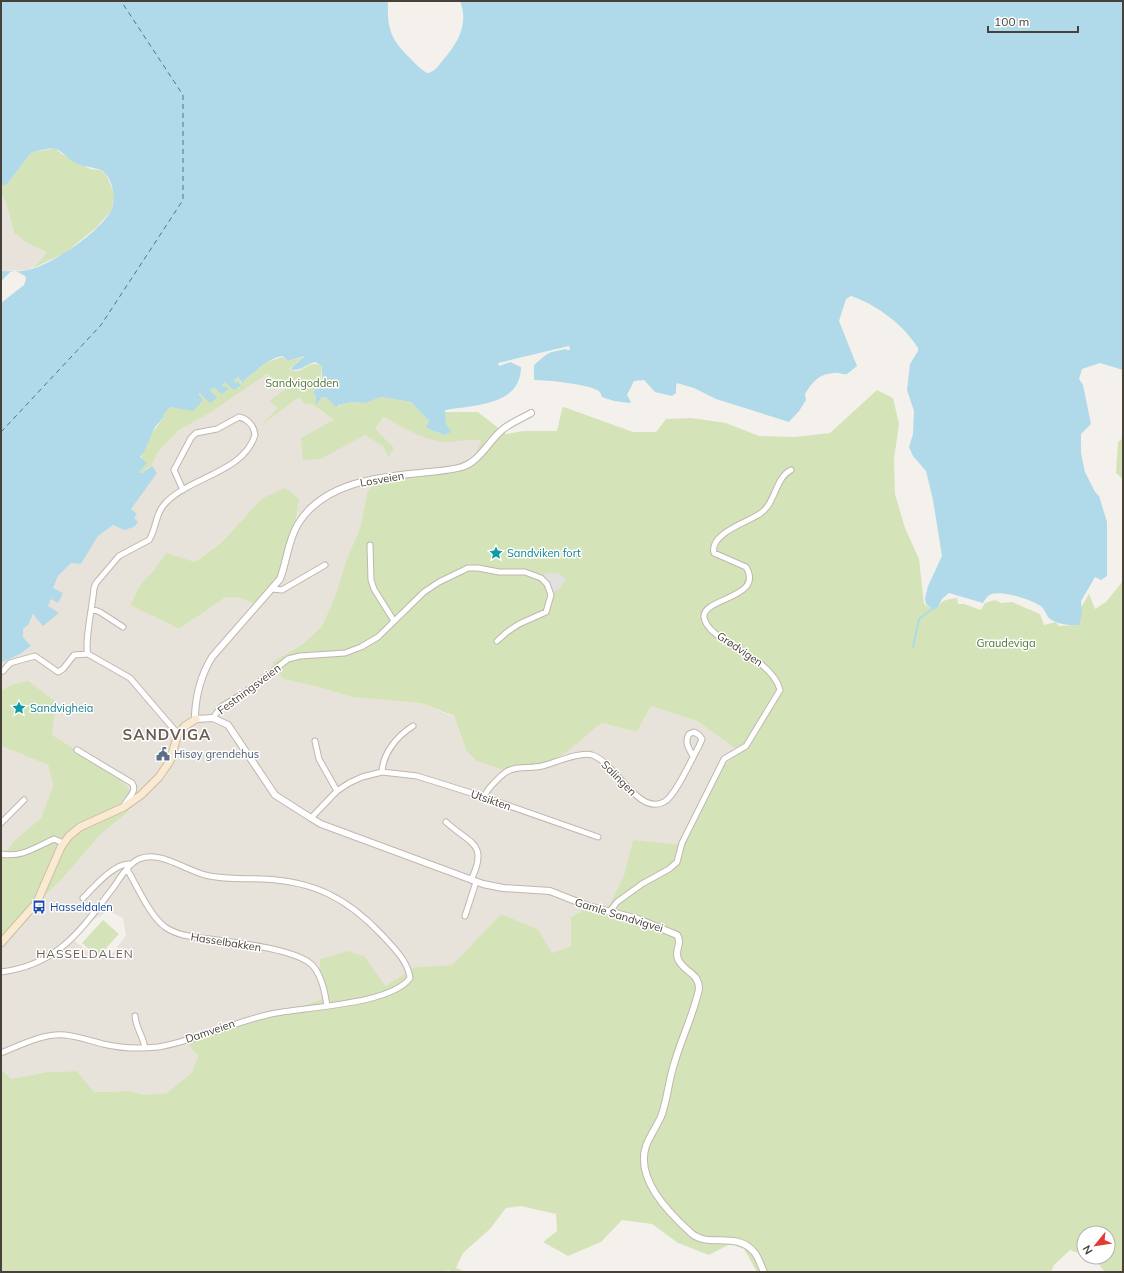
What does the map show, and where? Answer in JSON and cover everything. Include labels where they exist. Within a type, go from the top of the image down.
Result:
[{"type":"main road","points":[[1,942],[37,902],[63,843],[80,827],[124,807],[141,795],[165,769],[174,754],[178,734],[185,726],[196,719]]},
{"type":"street","name":"Losveien","points":[[196,719],[195,707],[205,669],[212,657],[280,579],[286,564],[289,547],[299,523],[314,506],[331,493],[354,483],[388,476],[463,466],[475,461],[505,428],[531,414]]},
{"type":"street","points":[[88,654],[85,647],[96,583],[119,556],[149,540],[163,506],[183,490],[228,466],[245,452],[253,441],[255,435],[250,424],[245,418],[239,417],[217,429],[196,433],[191,438],[174,470],[183,490]]},
{"type":"street","name":"Grødvigen","points":[[610,911],[617,902],[646,882],[669,869],[677,862],[682,843],[724,759],[746,746],[780,690],[776,678],[767,668],[724,640],[713,631],[704,618],[711,607],[743,589],[748,582],[749,576],[746,567],[714,553],[718,541],[728,530],[755,517],[769,506],[784,475],[791,470]]},
{"type":"street","points":[[370,545],[371,580],[374,589],[394,621]]},
{"type":"street","points":[[272,589],[282,590],[325,565]]},
{"type":"street","name":"Festningsveien","points":[[213,718],[222,707],[250,689],[288,659],[350,651],[378,637],[424,592],[439,582],[468,568],[478,568],[499,572],[525,572],[541,578],[547,584],[551,595],[546,612],[519,624],[497,641]]},
{"type":"street","points":[[92,609],[100,612],[123,627]]},
{"type":"street","points":[[3,671],[10,663],[35,656],[58,672],[63,669],[74,655],[88,654],[130,678],[178,734]]},
{"type":"street","points":[[196,719],[213,718]]},
{"type":"street","name":"Gamle Sandvigvei","points":[[213,718],[228,725],[275,795],[311,818],[474,881],[503,888],[550,891],[588,906],[638,919],[674,933],[679,939],[678,959],[695,976],[698,982],[698,993],[674,1063],[662,1113],[646,1147],[645,1168],[651,1187],[657,1197],[694,1236],[706,1239],[733,1240],[745,1245],[755,1253],[764,1272]]},
{"type":"street","points":[[382,772],[385,757],[390,749],[399,737],[413,726]]},
{"type":"street","points":[[315,741],[319,759],[337,790]]},
{"type":"street","points":[[77,750],[132,783],[134,786],[133,792],[124,804],[124,807]]},
{"type":"street","name":"Salingen","points":[[484,797],[507,772],[516,768],[529,769],[580,754],[591,754],[610,767],[641,800],[651,804],[664,803],[672,796],[693,756]]},
{"type":"street","name":"Utsikten","points":[[311,818],[337,790],[362,777],[382,772],[417,776],[484,797],[598,837]]},
{"type":"street","points":[[1,823],[24,800]]},
{"type":"street","points":[[446,822],[465,837],[478,851],[479,863],[465,916]]},
{"type":"street","points":[[1,854],[11,856],[22,854],[54,839],[63,843]]},
{"type":"street","name":"Damveien","points":[[1,1053],[48,1036],[65,1035],[106,1045],[145,1048],[179,1041],[238,1021],[272,1013],[361,1002],[387,992],[407,982],[410,978],[409,972],[390,944],[368,921],[343,900],[321,890],[293,882],[204,875],[161,859],[148,856],[129,867]]},
{"type":"street","points":[[1,972],[29,966],[49,957],[61,949],[70,941],[129,867],[126,864],[114,870],[84,898]]},
{"type":"street","name":"Hasselbakken","points":[[129,867],[155,916],[165,927],[177,934],[190,937],[238,942],[301,957],[312,965],[318,973],[327,1006]]},
{"type":"street","points":[[135,1016],[135,1023],[144,1039],[145,1048]]},
{"type":"shaded area","points":[[1,195],[6,202],[14,233],[27,243],[46,252],[41,260],[29,270],[1,271]]},
{"type":"shaded area","points":[[267,374],[300,397],[305,404],[312,404],[336,422],[375,429],[384,417],[406,429],[439,441],[471,439],[481,441],[476,456],[442,470],[367,493],[360,528],[346,561],[336,594],[322,626],[303,644],[272,662],[283,679],[352,697],[421,703],[454,717],[466,750],[516,767],[586,734],[602,723],[637,732],[651,706],[697,721],[740,751],[682,846],[633,840],[624,875],[609,906],[587,908],[571,917],[571,946],[552,953],[538,929],[501,914],[452,965],[415,967],[385,986],[320,959],[320,973],[324,999],[290,1010],[188,1036],[186,1043],[198,1056],[192,1072],[167,1093],[146,1095],[129,1091],[94,1092],[77,1071],[47,1072],[11,1079],[1,1069],[1,947],[37,903],[62,879],[101,834],[128,812],[111,771],[52,735],[1,691],[1,663],[20,654],[31,646],[23,637],[23,629],[29,624],[34,614],[59,613],[47,606],[51,599],[63,593],[53,588],[58,576],[71,563],[81,564],[98,536],[113,525],[124,530],[134,518],[131,509],[142,492],[151,466],[159,451],[179,430],[210,413]],"holes":[[[261,499],[299,499],[297,519],[289,551],[254,604],[240,598],[226,597],[179,629],[130,605],[140,585],[155,569],[166,554],[195,562],[222,542]],[[108,911],[123,918],[126,935],[112,954],[92,955],[75,941],[85,925]]]},
{"type":"shaded area","points":[[550,573],[559,574],[566,579],[559,589],[552,593],[539,576]]},
{"type":"shaded area","points":[[1,746],[48,765],[53,786],[41,818],[14,841],[1,859]]},
{"type":"green space","points":[[56,149],[62,154],[90,169],[100,170],[106,174],[115,195],[111,211],[97,227],[65,253],[31,269],[41,260],[46,252],[27,243],[14,233],[6,202],[1,195],[1,186],[7,184],[32,152]]},
{"type":"green space","points":[[282,357],[288,361],[304,357],[289,369],[298,371],[312,364],[322,366],[321,380],[313,393],[316,396],[316,404],[322,397],[327,398],[338,407],[342,404],[351,402],[366,403],[381,397],[411,402],[429,421],[426,428],[444,435],[446,424],[445,412],[478,412],[506,434],[523,431],[557,431],[562,409],[564,407],[633,432],[656,432],[666,419],[691,418],[726,423],[759,436],[795,437],[830,433],[877,390],[893,398],[899,424],[894,459],[895,494],[905,528],[919,559],[924,604],[932,609],[937,609],[945,600],[957,598],[958,604],[964,604],[981,610],[985,603],[995,600],[1001,603],[1012,602],[1040,614],[1044,625],[1056,622],[1059,626],[1077,625],[1080,609],[1089,594],[1095,609],[1106,602],[1123,581],[1123,1272],[1105,1272],[1099,1265],[1116,1265],[1116,1225],[1076,1225],[1076,1252],[1070,1250],[1054,1265],[1051,1272],[757,1272],[744,1249],[730,1244],[709,1255],[678,1243],[652,1224],[622,1220],[601,1242],[568,1256],[543,1242],[557,1231],[556,1214],[521,1206],[506,1208],[490,1229],[463,1253],[456,1268],[466,1272],[450,1272],[449,1270],[441,1272],[1,1272],[1,1069],[11,1079],[47,1072],[77,1071],[94,1092],[129,1091],[146,1095],[167,1093],[192,1072],[198,1056],[186,1043],[172,1044],[188,1036],[290,1010],[323,999],[320,959],[349,951],[365,957],[385,986],[415,967],[452,965],[501,914],[538,929],[552,953],[571,946],[571,917],[587,908],[609,906],[624,875],[633,840],[682,845],[725,765],[739,751],[697,721],[651,706],[637,732],[602,723],[568,751],[558,757],[541,764],[516,767],[513,773],[477,761],[466,750],[454,716],[421,703],[352,697],[283,679],[272,662],[303,644],[322,626],[336,594],[346,561],[360,528],[367,493],[374,484],[408,475],[442,470],[475,456],[481,441],[470,440],[444,442],[431,439],[411,431],[384,417],[375,429],[394,448],[388,457],[384,447],[365,435],[320,459],[303,460],[301,438],[330,422],[335,421],[312,404],[305,404],[299,397],[260,426],[278,408],[269,401],[285,390],[284,386],[267,374],[210,413],[179,430],[159,451],[151,466],[142,473],[139,472],[147,442],[165,416],[162,414],[169,407],[187,409],[201,393],[210,402],[210,390],[214,387],[221,394],[224,386],[222,384],[225,382],[235,389],[240,387],[233,380],[238,377],[242,384],[243,381],[267,362]]},
{"type":"green space","points":[[1123,438],[1123,479],[1116,473],[1118,442]]},
{"type":"green space","points":[[285,488],[299,499],[298,510],[290,550],[275,587],[268,596],[254,604],[240,598],[226,597],[179,629],[130,605],[140,585],[155,569],[166,553],[195,562],[222,542],[261,499]]},
{"type":"green space","points":[[28,681],[56,702],[52,735],[111,771],[130,790],[128,812],[101,834],[62,879],[37,903],[1,947],[1,859],[14,841],[41,818],[53,786],[48,765],[1,746],[1,691],[11,685]]},
{"type":"green space","points":[[103,920],[119,934],[98,957],[82,943]]},
{"type":"water","points":[[1,1],[388,1],[389,26],[394,39],[403,51],[427,73],[436,68],[457,40],[463,25],[460,1],[1123,1],[1123,370],[1100,363],[1082,369],[1079,379],[1083,385],[1091,424],[1081,434],[1081,453],[1085,472],[1095,492],[1099,496],[1107,522],[1107,576],[1101,580],[1095,577],[1081,601],[1082,613],[1079,625],[1068,625],[1055,622],[1049,618],[1043,608],[1038,604],[1024,598],[1007,594],[993,594],[988,596],[983,603],[949,593],[942,599],[937,609],[932,609],[926,604],[925,598],[928,586],[942,556],[933,500],[926,471],[913,456],[909,447],[913,434],[914,411],[907,390],[910,364],[918,351],[918,348],[905,331],[889,316],[851,296],[846,299],[839,321],[857,366],[847,374],[830,373],[817,379],[805,394],[806,400],[799,411],[789,422],[716,399],[694,388],[677,383],[676,393],[672,396],[655,392],[644,380],[634,381],[627,395],[631,402],[629,403],[614,401],[602,397],[598,390],[576,384],[534,380],[534,365],[550,352],[560,349],[570,350],[569,346],[502,364],[511,362],[521,367],[519,380],[513,389],[494,401],[445,410],[446,424],[451,432],[444,435],[426,428],[429,421],[411,402],[381,397],[366,403],[351,402],[336,407],[327,398],[322,397],[316,405],[316,396],[313,393],[322,379],[322,366],[315,362],[296,370],[290,369],[305,356],[288,361],[282,356],[271,360],[243,381],[243,384],[238,377],[234,380],[235,383],[238,382],[241,386],[234,390],[225,382],[222,385],[229,389],[221,394],[214,387],[210,390],[217,398],[210,403],[200,393],[199,395],[203,400],[193,411],[170,407],[163,414],[165,416],[155,427],[144,452],[140,457],[147,463],[139,472],[142,473],[152,466],[157,473],[131,509],[137,514],[134,518],[138,522],[134,527],[124,530],[113,525],[98,536],[81,564],[71,563],[58,576],[53,588],[63,593],[58,603],[51,599],[48,606],[59,613],[43,626],[33,614],[29,624],[23,629],[23,637],[31,646],[20,654],[1,663],[1,303],[24,285],[26,279],[25,276],[16,271],[25,271],[49,262],[88,236],[107,217],[112,208],[114,195],[112,186],[104,172],[78,164],[56,149],[32,152],[7,184],[1,186]]},
{"type":"water","points":[[1,271],[15,271],[10,272],[1,281]]},
{"type":"pier","points":[[569,346],[570,350],[566,349],[547,353],[534,365],[534,382],[532,380],[532,364],[543,354],[514,361],[523,366],[523,378],[521,381],[521,367],[511,362],[499,366],[498,363]]},
{"type":"waterway","points":[[913,647],[919,619],[932,609]]},
{"type":"ferry route","points":[[1,432],[101,325],[183,200],[183,95],[121,1]]},
{"type":"place","name":"Sandviken fort","points":[[496,553]]},
{"type":"place","name":"Sandvigheia","points":[[19,708]]},
{"type":"place","name":"Hisøy grendehus","points":[[163,754]]},
{"type":"place","name":"Hasseldalen","points":[[39,907]]},
{"type":"district","name":"SANDVIGA","points":[[167,735]]},
{"type":"district","name":"HASSELDALEN","points":[[85,954]]},
{"type":"park label","name":"Sandvigodden","points":[[302,383]]},
{"type":"park label","name":"Graudeviga","points":[[1006,643]]}]
